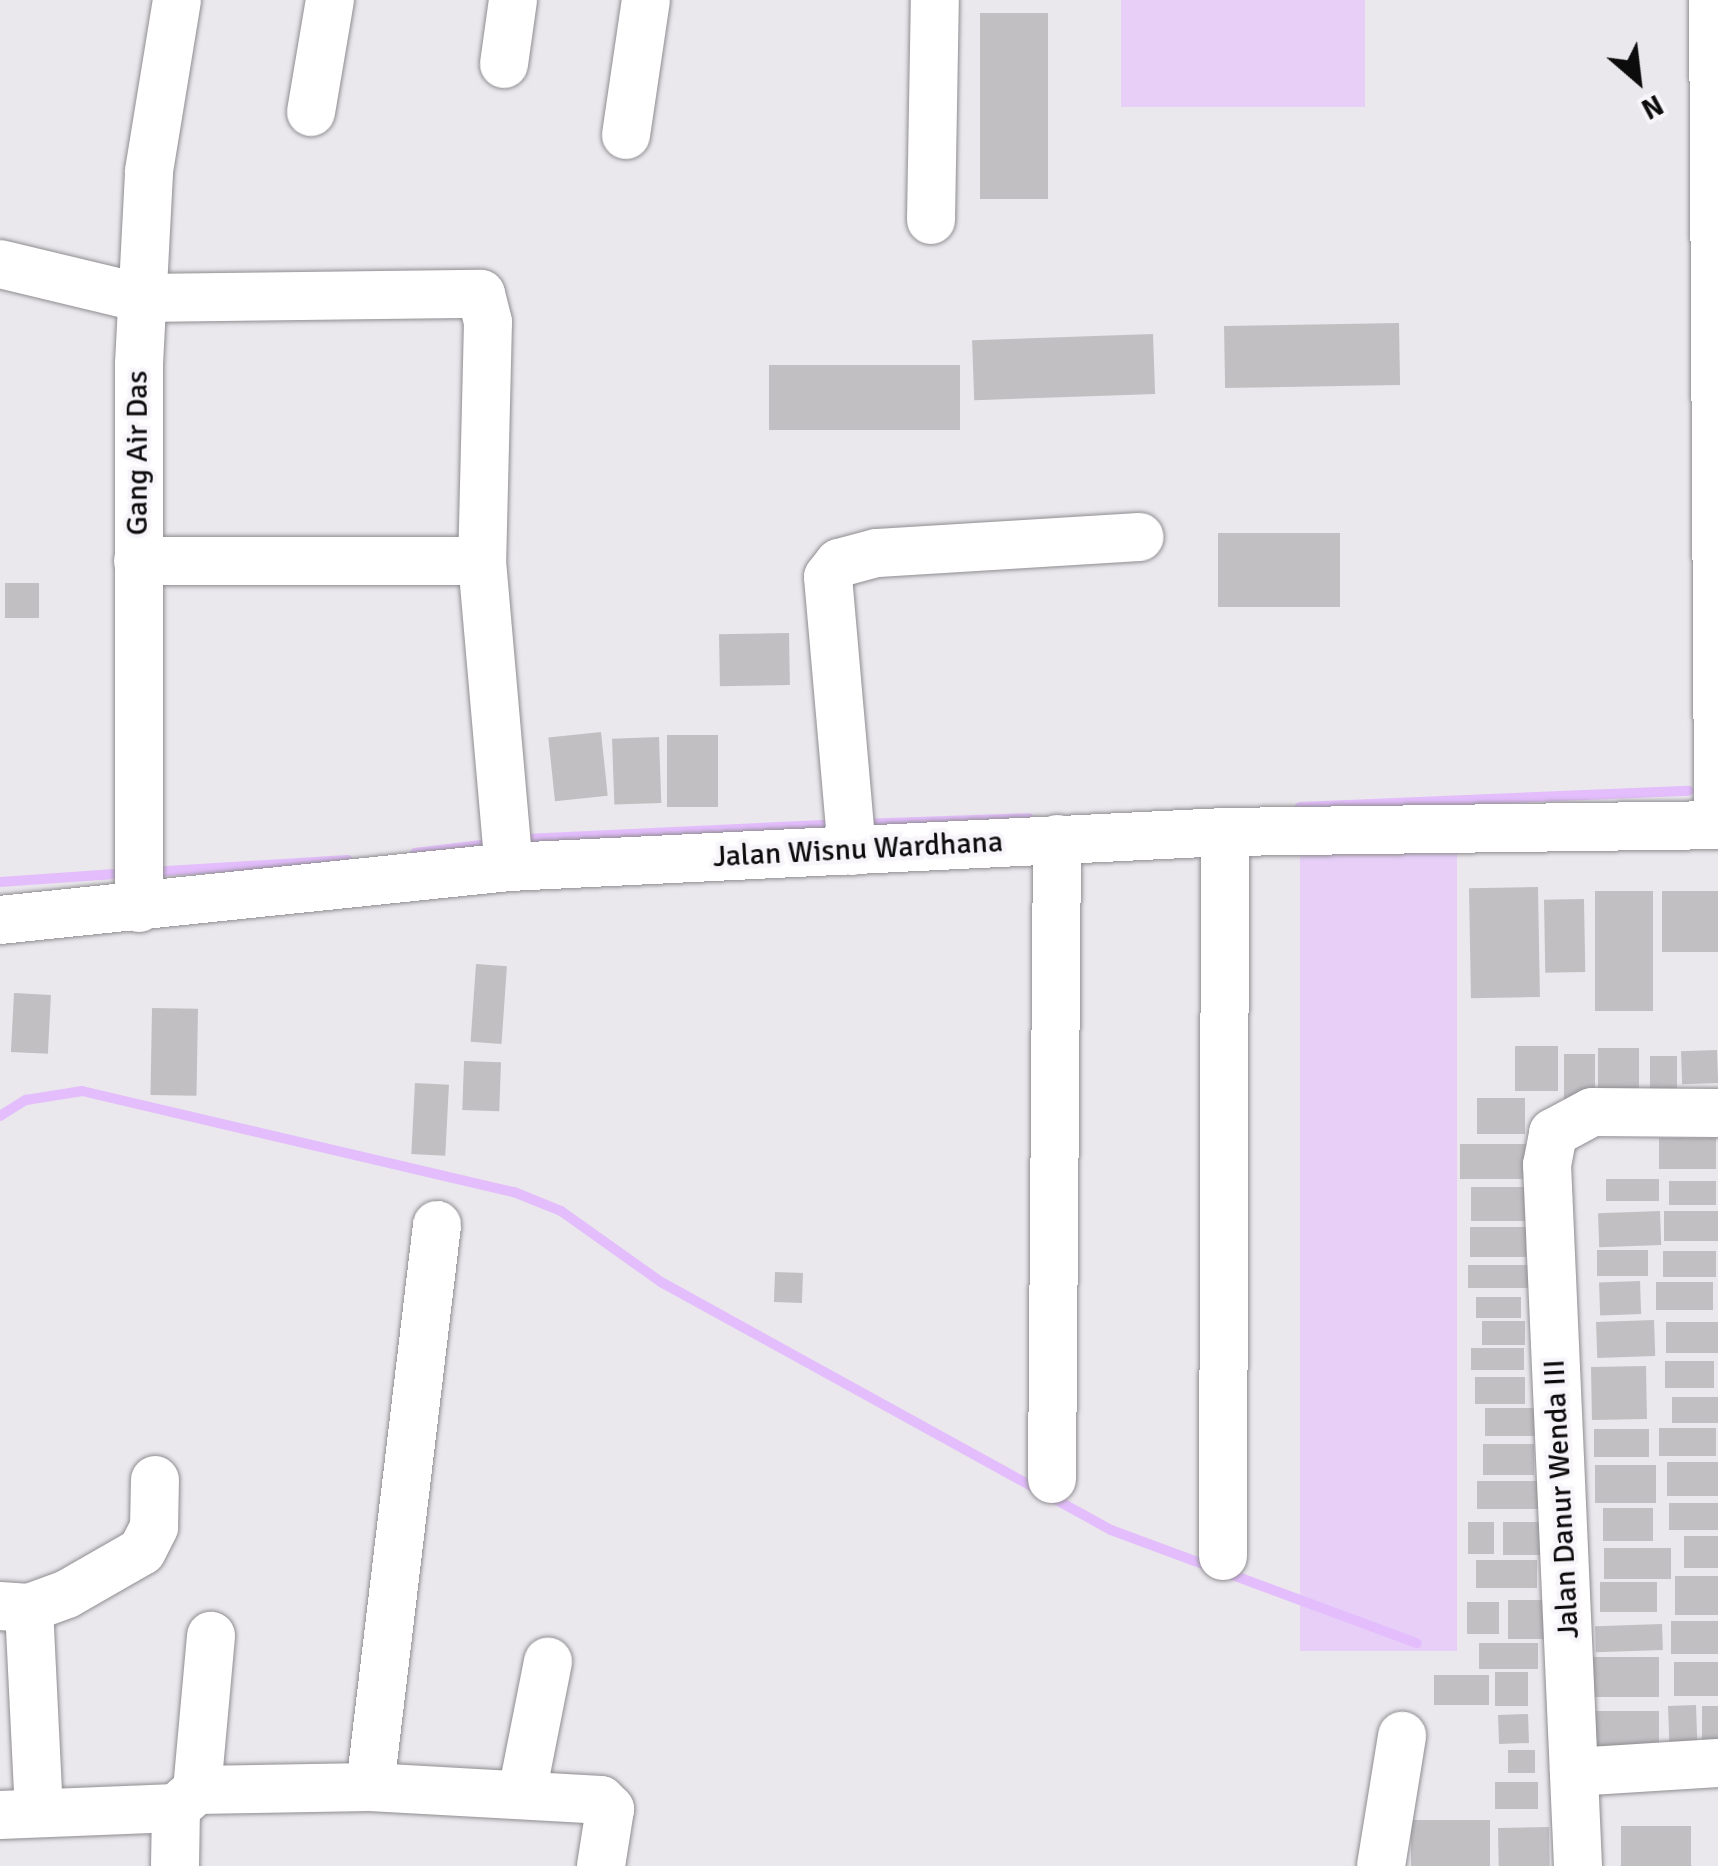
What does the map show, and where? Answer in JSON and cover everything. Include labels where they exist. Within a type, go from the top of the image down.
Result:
[{"type":"street","name":"Gang Air Das","points":[[141,882],[138,561],[142,298],[150,172],[176,0]]},
{"type":"street","points":[[310,112],[330,0]]},
{"type":"street","points":[[504,64],[513,0]]},
{"type":"street","points":[[626,135],[646,0]]},
{"type":"street","points":[[931,220],[935,0]]},
{"type":"street","points":[[1713,0],[1717,114],[1718,806]]},
{"type":"street","points":[[0,264],[142,298],[480,294],[488,322],[482,561],[509,868]]},
{"type":"street","points":[[851,832],[828,576],[839,564],[877,554],[1140,537]]},
{"type":"street","points":[[138,561],[482,561]]},
{"type":"street","name":"Jalan Wisnu Wardhana","points":[[0,920],[141,882],[509,868],[851,832],[1057,839],[1224,832],[1718,824]]},
{"type":"street","points":[[1223,1556],[1224,832]]},
{"type":"street","points":[[1052,1479],[1057,839]]},
{"type":"street","name":"Jalan Danur Wenda III","points":[[1578,1866],[1547,1166],[1553,1133],[1592,1112],[1718,1114]]},
{"type":"street","points":[[370,1787],[436,1225]]},
{"type":"street","points":[[155,1480],[154,1526],[142,1551],[93,1584],[14,1607],[19,1813],[370,1787],[522,1793],[608,1803],[601,1866]]},
{"type":"street","points":[[176,1866],[211,1636]]},
{"type":"street","points":[[522,1793],[548,1662]]},
{"type":"street","points":[[1381,1866],[1402,1736]]},
{"type":"street","points":[[1574,1772],[1718,1763]]},
{"type":"shaded area","points":[[1121,0],[1365,0],[1365,107],[1121,107]]},
{"type":"shaded area","points":[[1300,851],[1457,851],[1457,1651],[1300,1651]]},
{"type":"building","points":[[980,13],[1048,13],[1048,199],[980,199]]},
{"type":"building","points":[[1399,323],[1400,385],[1225,388],[1224,326]]},
{"type":"building","points":[[1153,334],[1155,394],[974,400],[972,340]]},
{"type":"building","points":[[769,365],[960,365],[960,430],[769,430]]},
{"type":"building","points":[[1218,533],[1340,533],[1340,607],[1218,607]]},
{"type":"building","points":[[5,583],[39,583],[39,618],[5,618]]},
{"type":"building","points":[[789,633],[790,685],[720,686],[719,634]]},
{"type":"building","points":[[601,732],[608,796],[555,801],[548,738]]},
{"type":"building","points":[[667,735],[718,735],[718,807],[667,807]]},
{"type":"building","points":[[659,737],[661,803],[614,805],[612,739]]},
{"type":"building","points":[[1538,887],[1540,997],[1471,998],[1469,888]]},
{"type":"building","points":[[1595,891],[1653,891],[1653,1011],[1595,1011]]},
{"type":"building","points":[[1662,891],[1718,891],[1718,952],[1662,952]]},
{"type":"building","points":[[1584,899],[1585,972],[1545,973],[1544,900]]},
{"type":"building","points":[[476,964],[507,966],[501,1044],[471,1042]]},
{"type":"building","points":[[14,993],[51,995],[48,1054],[11,1052]]},
{"type":"building","points":[[152,1008],[198,1009],[196,1096],[150,1095]]},
{"type":"building","points":[[1515,1046],[1558,1046],[1558,1091],[1515,1091]]},
{"type":"building","points":[[1598,1048],[1639,1048],[1639,1094],[1598,1094]]},
{"type":"building","points":[[1717,1050],[1718,1083],[1682,1084],[1681,1051]]},
{"type":"building","points":[[1564,1054],[1595,1054],[1595,1101],[1564,1101]]},
{"type":"building","points":[[1650,1056],[1677,1056],[1677,1095],[1650,1095]]},
{"type":"building","points":[[464,1061],[501,1062],[499,1111],[462,1110]]},
{"type":"building","points":[[415,1083],[449,1085],[445,1156],[411,1154]]},
{"type":"building","points":[[1477,1098],[1525,1098],[1525,1134],[1477,1134]]},
{"type":"building","points":[[1659,1138],[1716,1138],[1716,1169],[1659,1169]]},
{"type":"building","points":[[1460,1144],[1532,1144],[1532,1179],[1460,1179]]},
{"type":"building","points":[[1606,1179],[1659,1179],[1659,1201],[1606,1201]]},
{"type":"building","points":[[1669,1181],[1716,1181],[1716,1205],[1669,1205]]},
{"type":"building","points":[[1471,1187],[1534,1187],[1534,1221],[1471,1221]]},
{"type":"building","points":[[1660,1211],[1661,1245],[1599,1247],[1598,1213]]},
{"type":"building","points":[[1664,1211],[1718,1211],[1718,1241],[1664,1241]]},
{"type":"building","points":[[1470,1227],[1526,1227],[1526,1257],[1470,1257]]},
{"type":"building","points":[[1597,1250],[1648,1250],[1648,1276],[1597,1276]]},
{"type":"building","points":[[1663,1251],[1716,1251],[1716,1277],[1663,1277]]},
{"type":"building","points":[[1468,1265],[1533,1265],[1533,1288],[1468,1288]]},
{"type":"building","points":[[775,1272],[803,1273],[802,1303],[774,1302]]},
{"type":"building","points":[[1640,1281],[1641,1314],[1600,1315],[1599,1282]]},
{"type":"building","points":[[1656,1282],[1713,1282],[1713,1310],[1656,1310]]},
{"type":"building","points":[[1476,1297],[1521,1297],[1521,1318],[1476,1318]]},
{"type":"building","points":[[1654,1320],[1655,1356],[1597,1358],[1596,1322]]},
{"type":"building","points":[[1482,1321],[1525,1321],[1525,1345],[1482,1345]]},
{"type":"building","points":[[1666,1322],[1718,1322],[1718,1353],[1666,1353]]},
{"type":"building","points":[[1471,1348],[1524,1348],[1524,1370],[1471,1370]]},
{"type":"building","points":[[1665,1361],[1714,1361],[1714,1388],[1665,1388]]},
{"type":"building","points":[[1646,1366],[1647,1419],[1592,1420],[1591,1367]]},
{"type":"building","points":[[1475,1377],[1525,1377],[1525,1404],[1475,1404]]},
{"type":"building","points":[[1672,1397],[1718,1397],[1718,1423],[1672,1423]]},
{"type":"building","points":[[1485,1408],[1545,1408],[1545,1436],[1485,1436]]},
{"type":"building","points":[[1659,1428],[1716,1428],[1716,1456],[1659,1456]]},
{"type":"building","points":[[1594,1429],[1649,1429],[1649,1457],[1594,1457]]},
{"type":"building","points":[[1483,1444],[1534,1444],[1534,1475],[1483,1475]]},
{"type":"building","points":[[1667,1462],[1718,1462],[1718,1496],[1667,1496]]},
{"type":"building","points":[[1595,1465],[1656,1465],[1656,1503],[1595,1503]]},
{"type":"building","points":[[1477,1481],[1542,1481],[1542,1509],[1477,1509]]},
{"type":"building","points":[[1669,1503],[1718,1503],[1718,1530],[1669,1530]]},
{"type":"building","points":[[1603,1508],[1653,1508],[1653,1541],[1603,1541]]},
{"type":"building","points":[[1468,1522],[1494,1522],[1494,1554],[1468,1554]]},
{"type":"building","points":[[1503,1522],[1540,1522],[1540,1555],[1503,1555]]},
{"type":"building","points":[[1684,1536],[1718,1536],[1718,1568],[1684,1568]]},
{"type":"building","points":[[1604,1548],[1671,1548],[1671,1579],[1604,1579]]},
{"type":"building","points":[[1476,1560],[1537,1560],[1537,1588],[1476,1588]]},
{"type":"building","points":[[1675,1576],[1718,1576],[1718,1615],[1675,1615]]},
{"type":"building","points":[[1600,1582],[1657,1582],[1657,1612],[1600,1612]]},
{"type":"building","points":[[1508,1600],[1548,1600],[1548,1639],[1508,1639]]},
{"type":"building","points":[[1467,1602],[1499,1602],[1499,1634],[1467,1634]]},
{"type":"building","points":[[1671,1621],[1718,1621],[1718,1654],[1671,1654]]},
{"type":"building","points":[[1662,1624],[1663,1650],[1596,1652],[1595,1626]]},
{"type":"building","points":[[1479,1643],[1538,1643],[1538,1669],[1479,1669]]},
{"type":"building","points":[[1593,1657],[1659,1657],[1659,1697],[1593,1697]]},
{"type":"building","points":[[1674,1662],[1718,1662],[1718,1696],[1674,1696]]},
{"type":"building","points":[[1495,1672],[1528,1672],[1528,1706],[1495,1706]]},
{"type":"building","points":[[1434,1675],[1489,1675],[1489,1705],[1434,1705]]},
{"type":"building","points":[[1696,1705],[1697,1742],[1669,1743],[1668,1706]]},
{"type":"building","points":[[1702,1706],[1718,1706],[1718,1747],[1702,1747]]},
{"type":"building","points":[[1594,1711],[1659,1711],[1659,1759],[1594,1759]]},
{"type":"building","points":[[1528,1714],[1529,1743],[1499,1744],[1498,1715]]},
{"type":"building","points":[[1508,1750],[1535,1750],[1535,1773],[1508,1773]]},
{"type":"building","points":[[1495,1782],[1538,1782],[1538,1809],[1495,1809]]},
{"type":"building","points":[[1411,1820],[1490,1820],[1490,1866],[1411,1866]]},
{"type":"building","points":[[1621,1826],[1691,1826],[1691,1866],[1621,1866]]},
{"type":"building","points":[[1549,1827],[1550,1866],[1499,1866],[1498,1828]]},
{"type":"waterway","points":[[1300,807],[1689,791]]},
{"type":"waterway","points":[[861,824],[1029,818]]},
{"type":"waterway","points":[[525,839],[839,824]]},
{"type":"waterway","points":[[415,853],[489,844]]},
{"type":"waterway","points":[[151,872],[348,860]]},
{"type":"waterway","points":[[0,882],[129,873]]},
{"type":"waterway","points":[[0,1116],[26,1100],[82,1091],[514,1192],[561,1211],[661,1282],[1111,1530],[1417,1643]]}]
